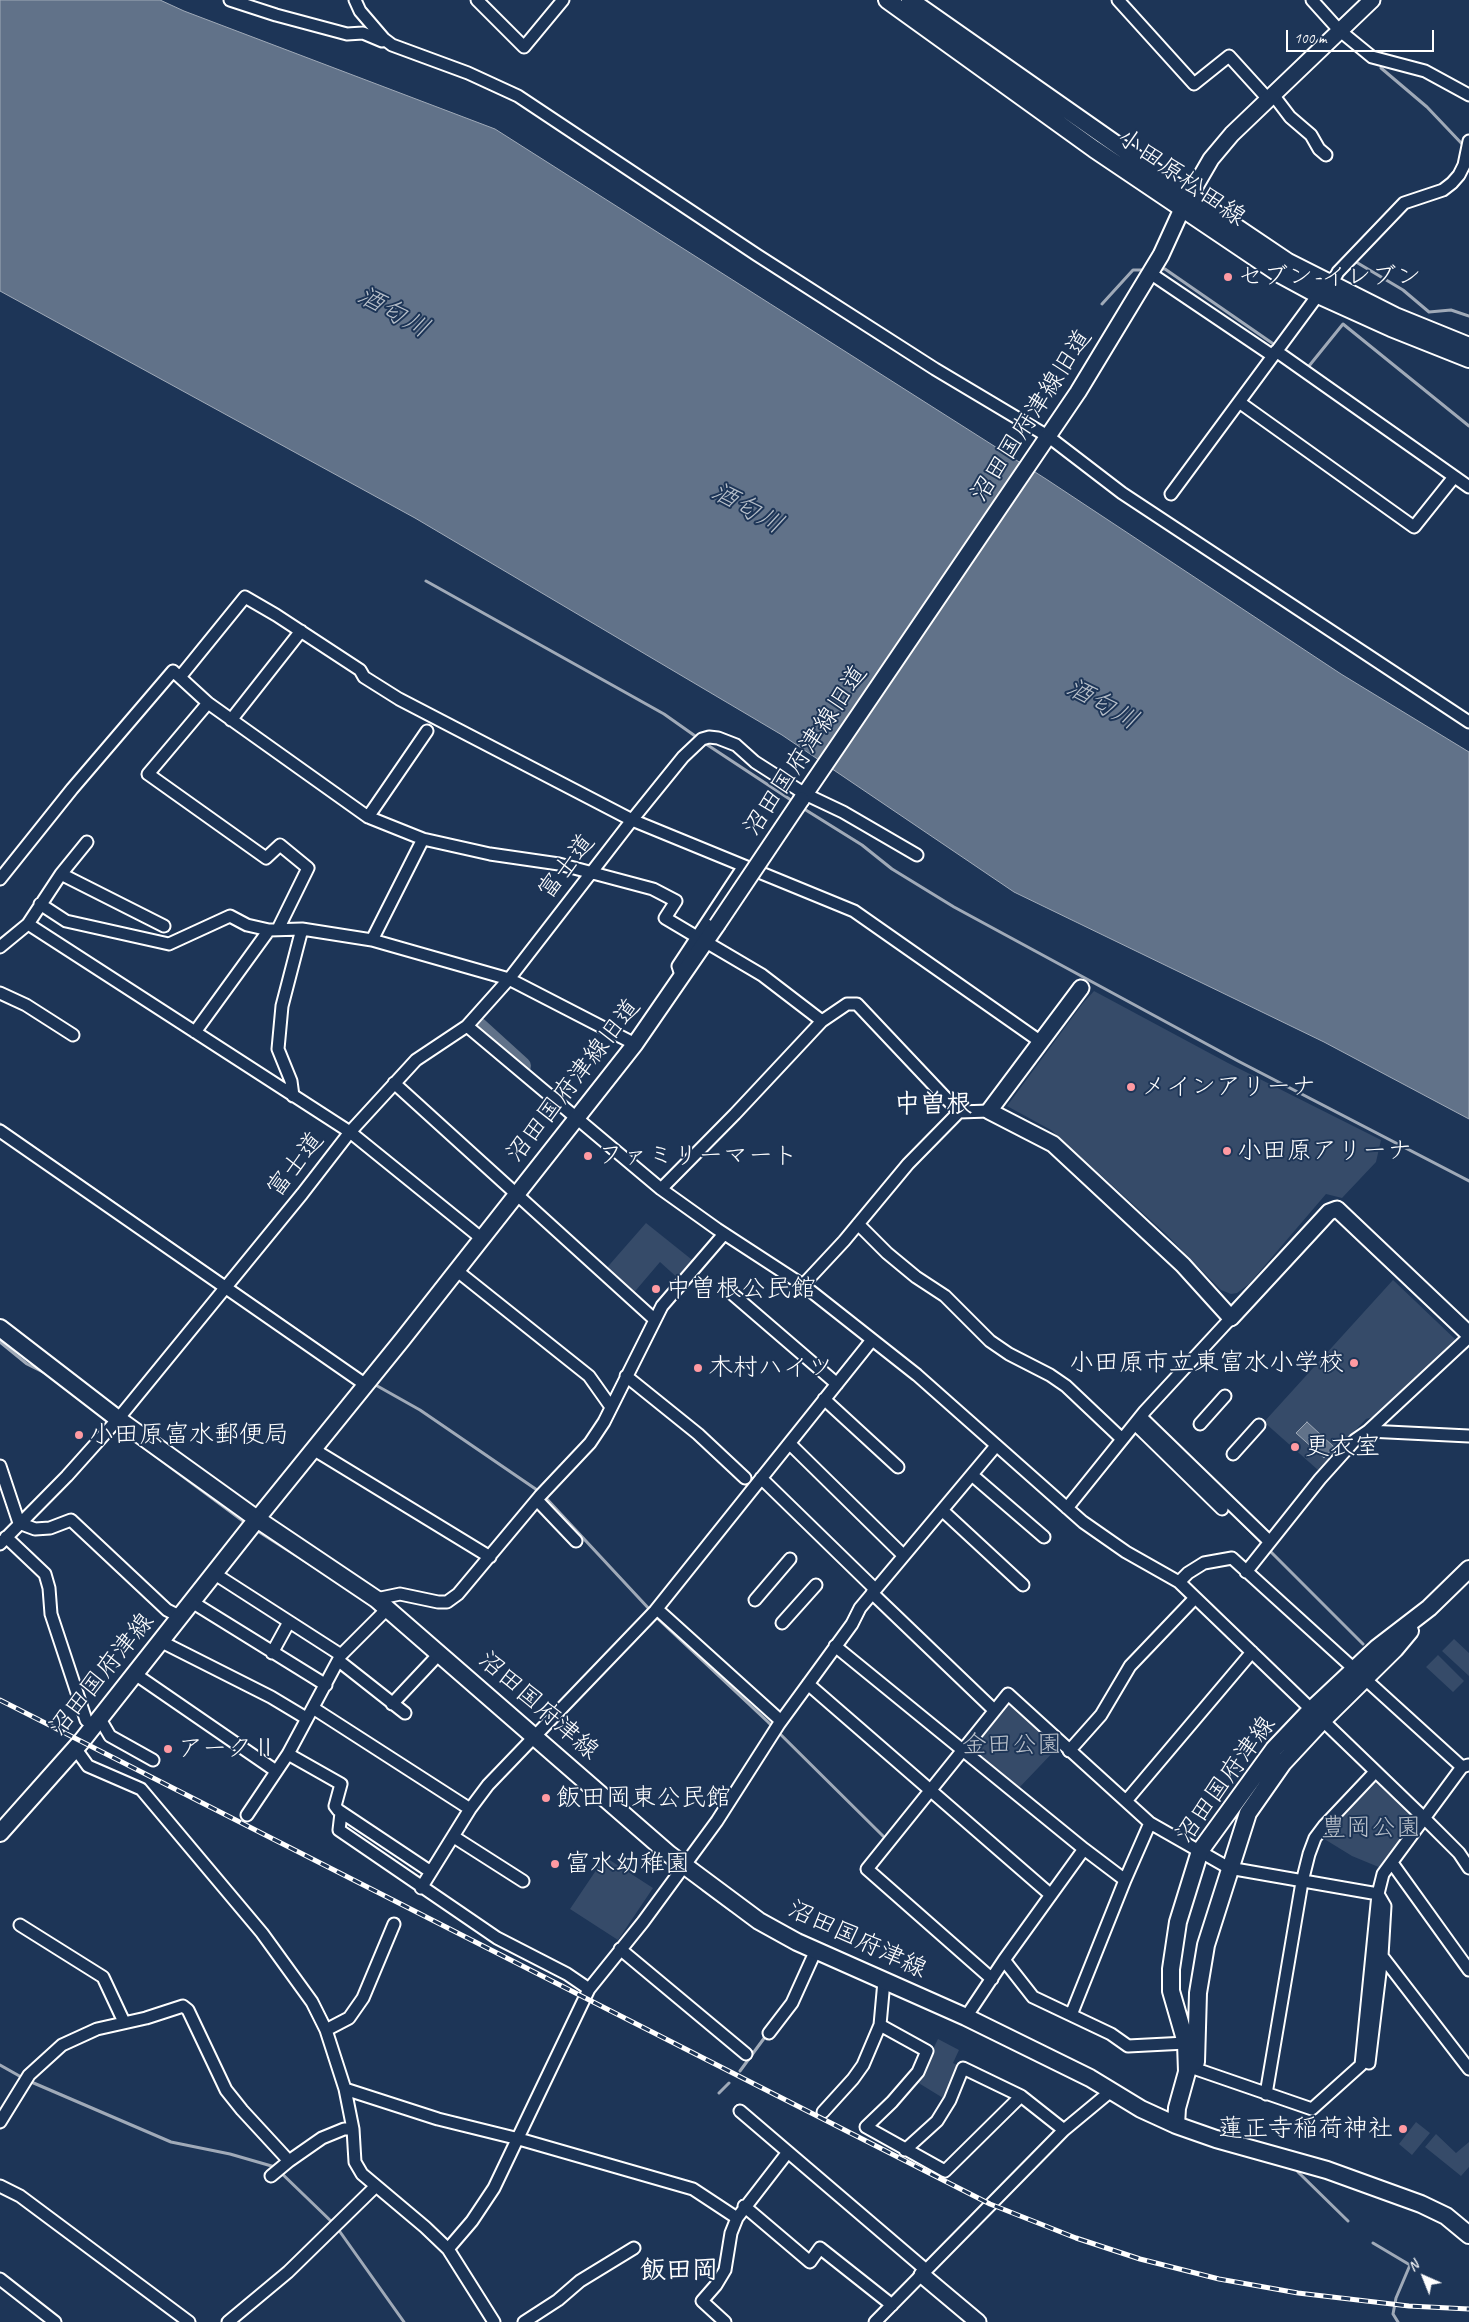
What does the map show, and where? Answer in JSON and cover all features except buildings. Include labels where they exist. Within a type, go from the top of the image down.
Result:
[{"type":"main road","name":"小田原松田線","points":[[887,0],[1186,203]]},
{"type":"main road","name":"小田原松田線","points":[[910,0],[1186,203],[1281,276],[1395,316],[1469,346]]},
{"type":"main road","name":"小田原松田線","points":[[1325,290],[1469,359]]},
{"type":"main road","points":[[0,1328],[115,1423],[258,1519]]},
{"type":"main road","name":"沼田国府津線","points":[[0,1833],[97,1722],[258,1519],[382,1603],[683,1866],[760,1921],[816,1950],[966,2017],[1090,2078],[1141,2109],[1176,2125]]},
{"type":"main road","name":"沼田国府津線","points":[[1176,2125],[1177,2108],[1187,2072],[1186,2043],[1171,1991],[1171,1969],[1178,1922],[1200,1851],[1274,1749],[1317,1715],[1359,1674],[1395,1649],[1429,1608],[1469,1569]]},
{"type":"main road","name":"沼田国府津線","points":[[1359,1674],[1373,1643],[1429,1608]]},
{"type":"main road","name":"沼田国府津線","points":[[1176,2125],[1187,2111],[1195,2088],[1198,1993],[1206,1945],[1229,1868],[1248,1813],[1317,1715]]},
{"type":"main road","points":[[1176,2125],[1216,2139],[1326,2170],[1421,2204],[1446,2216],[1469,2235]]},
{"type":"street","points":[[230,0],[346,34],[363,33],[468,73],[518,96],[749,250],[935,369],[1049,437],[1122,493],[1469,722]]},
{"type":"street","points":[[355,0],[360,11],[374,29],[392,45]]},
{"type":"street","points":[[477,0],[524,47],[562,0]]},
{"type":"street","points":[[1118,0],[1194,84],[1229,56],[1311,135],[1319,149],[1326,154]]},
{"type":"street","points":[[1312,0],[1339,30],[1372,57],[1425,71],[1469,95]]},
{"type":"street","name":"沼田国府津線旧道","points":[[258,1519],[635,1044],[682,978],[701,939],[717,925],[1049,437],[1119,328],[1211,159],[1232,134],[1372,0]]},
{"type":"street","points":[[1171,494],[1274,354],[1338,272],[1404,203],[1443,190],[1452,183],[1459,175],[1464,164],[1469,141]]},
{"type":"street","points":[[1150,273],[1274,354],[1469,487]]},
{"type":"street","points":[[1239,402],[1414,526],[1454,477]]},
{"type":"street","points":[[180,677],[245,597],[360,670],[364,677],[399,699],[632,820],[854,911],[1041,1042]]},
{"type":"street","points":[[231,720],[301,631]]},
{"type":"street","points":[[0,879],[72,789],[173,670],[208,703],[368,817],[423,839],[490,854],[559,864],[590,874],[652,889],[676,901],[665,918],[762,975],[822,1021]]},
{"type":"street","points":[[194,1032],[274,929],[308,868],[280,845],[266,858],[148,774],[208,703]]},
{"type":"street","points":[[368,817],[427,731]]},
{"type":"street","name":"富士道","points":[[3,1541],[67,1476],[115,1423],[350,1132],[394,1083],[416,1060],[467,1026],[509,979],[632,820],[687,753],[702,739],[709,737],[736,745],[755,762],[803,797]]},
{"type":"street","points":[[803,797],[843,812],[917,855]]},
{"type":"street","points":[[372,940],[423,839]]},
{"type":"street","points":[[0,947],[28,924],[61,874],[87,842]]},
{"type":"street","points":[[701,939],[744,866]]},
{"type":"street","points":[[61,874],[164,926]]},
{"type":"street","points":[[40,904],[66,921],[168,944],[230,916],[247,924],[274,929],[302,929],[372,940],[509,979],[635,1044]]},
{"type":"street","points":[[28,924],[350,1132],[481,1238]]},
{"type":"street","points":[[293,1096],[291,1080],[278,1049],[282,1006],[302,929]]},
{"type":"street","points":[[989,1111],[1081,988]]},
{"type":"street","points":[[0,994],[26,1005],[74,1036]]},
{"type":"street","points":[[661,1189],[822,1021],[847,1004],[857,1004],[959,1112]]},
{"type":"street","points":[[467,1026],[661,1189],[724,1234],[803,1285],[916,1375],[995,1447],[1067,1508],[1126,1552],[1179,1582],[1425,1819],[1459,1853],[1469,1868]]},
{"type":"street","points":[[394,1083],[654,1319]]},
{"type":"street","points":[[803,1285],[858,1224],[908,1164],[959,1112],[989,1111],[1054,1144],[1183,1265],[1231,1318]]},
{"type":"street","points":[[0,1131],[369,1380]]},
{"type":"street","points":[[1067,1508],[1091,1484],[1122,1439],[1139,1424],[1231,1318],[1329,1212],[1337,1209],[1469,1334],[1368,1431],[1355,1440],[1320,1479],[1246,1572]]},
{"type":"street","points":[[858,1224],[887,1254],[916,1277],[945,1296],[990,1341],[1009,1354],[1050,1375],[1066,1386],[1122,1439]]},
{"type":"street","points":[[247,1815],[288,1754],[340,1658],[382,1603],[400,1594],[446,1602],[458,1594],[540,1496],[590,1443],[611,1408],[662,1306],[724,1234]]},
{"type":"street","points":[[456,1270],[589,1376],[611,1408]]},
{"type":"street","points":[[730,1291],[837,1384]]},
{"type":"street","points":[[421,1888],[470,1809],[488,1785],[654,1612],[872,1340]]},
{"type":"street","points":[[626,1376],[698,1434],[745,1478]]},
{"type":"street","points":[[1200,1424],[1225,1396]]},
{"type":"street","points":[[824,1399],[898,1467]]},
{"type":"street","points":[[1139,1424],[1222,1509]]},
{"type":"street","points":[[1139,1424],[1270,1542]]},
{"type":"street","points":[[1233,1454],[1259,1425]]},
{"type":"street","points":[[1368,1431],[1469,1436]]},
{"type":"street","points":[[790,1444],[903,1555]]},
{"type":"street","points":[[448,2249],[472,2221],[494,2188],[589,1989],[643,1922],[717,1821],[777,1726],[874,1591],[995,1447]]},
{"type":"street","points":[[313,1448],[490,1557]]},
{"type":"street","points":[[0,1466],[19,1523],[34,1528],[50,1528],[71,1520],[167,1610],[181,1617]]},
{"type":"street","points":[[972,1475],[1044,1536]]},
{"type":"street","points":[[761,1478],[994,1710]]},
{"type":"street","points":[[540,1496],[576,1541]]},
{"type":"street","points":[[943,1511],[1023,1585]]},
{"type":"street","points":[[3,1541],[45,1574],[54,1623],[86,1720],[97,1722],[110,1736],[153,1760]]},
{"type":"street","points":[[1179,1582],[1188,1573],[1204,1564],[1232,1558],[1359,1674],[1466,1766],[1383,1874],[1378,1894],[1361,2065],[1312,2109],[1196,2068]]},
{"type":"street","points":[[755,1600],[790,1559]]},
{"type":"street","points":[[215,1574],[340,1658],[392,1704],[405,1713]]},
{"type":"street","points":[[782,1623],[816,1585]]},
{"type":"street","points":[[1069,1750],[1100,1715],[1130,1666],[1195,1598]]},
{"type":"street","points":[[192,1602],[326,1685]]},
{"type":"street","points":[[654,1612],[777,1726]]},
{"type":"street","points":[[272,1653],[289,1622]]},
{"type":"street","points":[[162,1642],[271,1696],[306,1718]]},
{"type":"street","points":[[835,1646],[1084,1849],[1125,1880]]},
{"type":"street","points":[[1126,1801],[1252,1652]]},
{"type":"street","points":[[392,1704],[440,1654]]},
{"type":"street","points":[[135,1674],[276,1771]]},
{"type":"street","points":[[808,1684],[1051,1895]]},
{"type":"street","points":[[992,1979],[866,1870],[1008,1694],[1150,1822],[1229,1868],[1378,1894]]},
{"type":"street","points":[[313,1708],[470,1809]]},
{"type":"street","points":[[75,1748],[88,1766],[141,1788],[262,1933],[312,2002],[326,2030],[345,2088],[353,2129],[355,2162],[362,2174],[448,2249],[494,2322]]},
{"type":"street","points":[[288,1754],[340,1784],[335,1806],[341,1813],[431,1872]]},
{"type":"street","points":[[1266,2094],[1302,1882],[1315,1838],[1375,1772]]},
{"type":"street","points":[[341,1813],[339,1830],[421,1888],[497,1938],[567,1974],[589,1989]]},
{"type":"street","points":[[1071,2015],[1150,1822]]},
{"type":"street","points":[[454,1837],[523,1881]]},
{"type":"street","points":[[966,2017],[1004,1960],[1084,1849]]},
{"type":"street","points":[[1392,1863],[1469,1970]]},
{"type":"street","points":[[1369,2063],[1382,1956],[1385,1906],[1378,1894]]},
{"type":"street","points":[[20,1924],[103,1977],[124,2022]]},
{"type":"street","points":[[326,2030],[349,2018],[363,1998],[394,1924]]},
{"type":"street","points":[[620,1949],[746,2054]]},
{"type":"street","points":[[769,2033],[792,2003],[816,1950]]},
{"type":"street","points":[[1382,1956],[1468,2065]]},
{"type":"street","points":[[1004,1960],[1034,1997],[1111,2034],[1128,2046],[1186,2043]]},
{"type":"street","points":[[823,2112],[853,2079],[863,2064],[880,2025],[884,1981]]},
{"type":"street","points":[[0,2122],[29,2075],[62,2045],[97,2029],[146,2018],[183,2006],[188,2010],[226,2090],[242,2110],[279,2169],[322,2138],[344,2129],[353,2129]]},
{"type":"street","points":[[880,2025],[927,2051],[918,2072],[892,2102],[866,2127],[905,2150],[945,2170],[1021,2096]]},
{"type":"street","points":[[905,2150],[938,2121],[950,2100],[963,2068],[1021,2096],[1064,2130]]},
{"type":"street","points":[[345,2088],[438,2119],[518,2139],[693,2189],[737,2218]]},
{"type":"street","points":[[875,2322],[1064,2130],[1111,2091]]},
{"type":"street","points":[[740,2111],[924,2272],[978,2322]]},
{"type":"street","points":[[726,2322],[702,2301],[716,2285],[725,2270],[731,2233],[737,2218],[744,2206],[788,2152]]},
{"type":"street","points":[[0,2186],[20,2196],[189,2322]]},
{"type":"street","points":[[228,2322],[288,2272],[376,2186]]},
{"type":"street","points":[[744,2206],[810,2262],[820,2248],[892,2304]]},
{"type":"street","points":[[524,2322],[558,2300],[580,2280],[634,2248]]},
{"type":"street","points":[[0,2279],[55,2322]]},
{"type":"green space","name":"小田原アリーナ","points":[[1094,991],[1228,1063],[1381,1140],[1376,1162],[1342,1198],[1326,1194],[1249,1284],[1237,1293],[1231,1294],[1221,1290],[1166,1234],[1051,1130],[1007,1106],[1083,1003]]},
{"type":"green space","points":[[646,1223],[696,1263],[681,1281],[660,1262],[631,1296],[604,1271]]},
{"type":"green space","points":[[1393,1280],[1456,1340],[1376,1416],[1366,1419],[1318,1470],[1264,1422]]},
{"type":"green space","points":[[1454,1639],[1469,1653],[1469,1676],[1442,1651]]},
{"type":"green space","points":[[1438,1655],[1464,1681],[1453,1692],[1426,1667]]},
{"type":"green space","name":"金田公園","points":[[1008,1699],[1059,1746],[1017,1790],[966,1748]]},
{"type":"green space","name":"豊岡公園","points":[[1373,1778],[1417,1820],[1381,1868],[1352,1856],[1321,1837]]},
{"type":"green space","points":[[605,1857],[653,1888],[618,1940],[570,1909]]},
{"type":"green space","points":[[938,2039],[959,2050],[953,2063],[959,2066],[943,2098],[917,2082]]},
{"type":"green space","points":[[1416,2122],[1430,2133],[1412,2155],[1399,2144]]},
{"type":"green space","points":[[1436,2134],[1456,2153],[1469,2142],[1469,2167],[1461,2176],[1425,2147]]},
{"type":"water","name":"酒匂川","points":[[0,0],[160,0],[184,11],[495,129],[1046,479],[1341,674],[1469,752],[1469,1119],[1324,1042],[1014,892],[782,735],[415,518],[0,291]]},
{"type":"water","points":[[1307,1422],[1334,1447],[1324,1458],[1296,1433]]},
{"type":"waterway","points":[[1381,68],[1427,107],[1464,146]]},
{"type":"waterway","points":[[1356,262],[1403,290],[1429,312],[1451,310],[1469,316]]},
{"type":"waterway","points":[[1158,269],[1165,269],[1405,435]]},
{"type":"waterway","points":[[1102,304],[1133,270],[1146,270]]},
{"type":"waterway","points":[[1309,366],[1343,324],[1469,426]]},
{"type":"waterway","points":[[426,581],[664,714],[698,738]]},
{"type":"waterway","points":[[703,742],[794,802]]},
{"type":"waterway","points":[[801,807],[862,845],[892,869],[954,907],[1238,1061],[1469,1181]]},
{"type":"waterway","points":[[478,1026],[522,1066]]},
{"type":"waterway","points":[[0,1124],[330,1353]]},
{"type":"waterway","points":[[0,1342],[27,1364],[49,1375]]},
{"type":"waterway","points":[[372,1383],[420,1410],[540,1492]]},
{"type":"waterway","points":[[1103,1472],[1137,1431]]},
{"type":"waterway","points":[[139,1444],[247,1524]]},
{"type":"waterway","points":[[545,1497],[651,1611]]},
{"type":"waterway","points":[[1234,1515],[1363,1644]]},
{"type":"waterway","points":[[256,1530],[314,1567]]},
{"type":"waterway","points":[[655,1616],[768,1722],[883,1836]]},
{"type":"waterway","points":[[703,1890],[730,1910]]},
{"type":"waterway","points":[[740,2071],[765,2037]]},
{"type":"waterway","points":[[0,2065],[23,2078]]},
{"type":"waterway","points":[[29,2081],[171,2142],[230,2154],[275,2167],[334,2224]]},
{"type":"waterway","points":[[719,2093],[729,2083]]},
{"type":"waterway","points":[[1298,2172],[1348,2221]]},
{"type":"waterway","points":[[338,2229],[404,2322]]},
{"type":"waterway","points":[[1373,2243],[1410,2265],[1396,2298],[1393,2314],[1398,2322]]},
{"type":"railway","points":[[0,1700],[990,2204],[1076,2238],[1140,2259],[1219,2279],[1298,2293],[1409,2306],[1469,2309]]},
{"type":"place","name":"セブン-イレブン","points":[[1228,277]]},
{"type":"place","name":"メインアリーナ","points":[[1131,1087]]},
{"type":"place","name":"小田原アリーナ","points":[[1227,1151]]},
{"type":"place","name":"ファミリーマート","points":[[588,1156]]},
{"type":"place","name":"中曽根公民館","points":[[656,1289]]},
{"type":"place","name":"小田原市立東富水小学校","points":[[1354,1363]]},
{"type":"place","name":"木村ハイツ","points":[[698,1368]]},
{"type":"place","name":"小田原富水郵便局","points":[[79,1435]]},
{"type":"place","name":"更衣室","points":[[1295,1447]]},
{"type":"place","name":"アークⅡ","points":[[168,1749]]},
{"type":"place","name":"飯田岡東公民館","points":[[546,1798]]},
{"type":"place","name":"富水幼稚園","points":[[555,1864]]},
{"type":"place","name":"蓮正寺稲荷神社","points":[[1403,2129]]},
{"type":"district","name":"中曽根","points":[[933,1105]]},
{"type":"district","name":"飯田岡","points":[[679,2271]]}]
